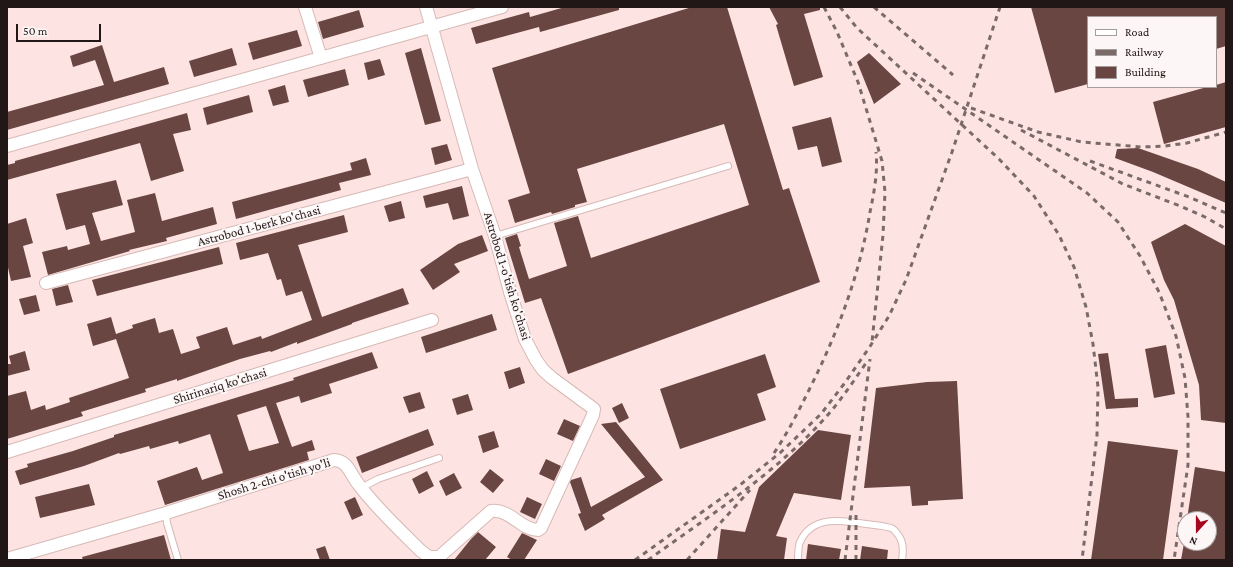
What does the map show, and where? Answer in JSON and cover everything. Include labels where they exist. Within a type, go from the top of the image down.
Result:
[{"type":"street","points":[[305,7],[320,58]]},
{"type":"street","name":"Astrobod 1-o'tish ko'chasi","points":[[426,7],[472,169],[495,236],[510,292],[525,339],[536,360],[552,378],[594,408],[594,412],[544,524],[538,530],[532,529]]},
{"type":"street","points":[[7,146],[502,7]]},
{"type":"street","name":"Astrobod 1-berk ko'chasi","points":[[46,283],[472,169]]},
{"type":"street","name":"Shirinariq ko'chasi","points":[[7,452],[432,320]]},
{"type":"street","name":"Shosh 2-chi o'tish yo'li","points":[[7,558],[166,513],[334,460],[345,463],[367,496],[421,551],[429,557],[439,557],[492,511],[501,511],[506,513],[532,529]]},
{"type":"lane","points":[[495,236],[728,166]]},
{"type":"lane","points":[[361,488],[378,479],[439,458]]},
{"type":"lane","points":[[166,513],[167,523],[178,560]]},
{"type":"lane","points":[[798,560],[800,542],[811,527],[828,520],[851,521],[892,528],[899,536],[904,547],[902,560]]},
{"type":"building","points":[[565,7],[619,7],[619,10],[540,32],[539,27],[476,44],[471,28],[529,12],[530,17]]},
{"type":"building","points":[[692,7],[727,7],[783,190],[789,188],[820,282],[568,374],[541,298],[525,303],[505,238],[517,234],[521,246],[519,247],[529,279],[567,266],[554,223],[578,216],[591,258],[749,205],[724,124],[577,169],[587,202],[552,214],[551,212],[515,223],[508,200],[530,193],[492,68]]},
{"type":"building","points":[[769,7],[820,7],[820,10],[804,14],[823,77],[794,86],[776,25],[778,24]]},
{"type":"building","points":[[1031,7],[1226,7],[1226,46],[1217,49],[1217,16],[1087,16],[1087,84],[1055,93]]},
{"type":"building","points":[[359,10],[364,27],[323,39],[318,22]]},
{"type":"building","points":[[297,30],[302,46],[253,60],[248,43]]},
{"type":"building","points":[[102,45],[114,82],[164,67],[169,84],[7,130],[7,112],[104,85],[95,60],[73,67],[70,56]]},
{"type":"building","points":[[232,48],[237,65],[194,77],[189,61]]},
{"type":"building","points":[[421,48],[441,121],[425,125],[405,53]]},
{"type":"building","points":[[869,53],[901,84],[874,104],[857,62]]},
{"type":"building","points":[[380,59],[385,75],[368,80],[364,63]]},
{"type":"building","points":[[345,69],[349,85],[308,97],[303,80]]},
{"type":"building","points":[[1226,82],[1226,127],[1164,144],[1153,102],[1203,88],[1217,88],[1217,85]]},
{"type":"building","points":[[285,85],[289,102],[273,106],[268,90]]},
{"type":"building","points":[[249,95],[253,112],[207,125],[203,108]]},
{"type":"building","points":[[187,113],[191,130],[173,134],[184,171],[151,181],[140,143],[7,180],[7,165],[15,163],[15,161]]},
{"type":"building","points":[[831,117],[842,162],[822,167],[817,146],[798,150],[792,127]]},
{"type":"building","points":[[447,144],[452,160],[435,165],[431,148]]},
{"type":"building","points":[[1138,148],[1198,169],[1226,182],[1226,203],[1153,172],[1115,158],[1117,149]]},
{"type":"building","points":[[366,158],[371,175],[339,183],[341,190],[236,219],[232,202],[352,170],[350,163]]},
{"type":"building","points":[[116,180],[123,205],[92,213],[101,241],[135,232],[127,200],[155,193],[162,221],[213,207],[217,224],[166,238],[167,241],[129,250],[130,251],[48,275],[42,252],[67,246],[68,250],[90,244],[85,225],[66,230],[56,194]]},
{"type":"building","points":[[462,186],[469,216],[453,220],[448,203],[426,208],[423,196]]},
{"type":"building","points":[[401,201],[405,218],[389,222],[384,206]]},
{"type":"building","points":[[344,215],[348,232],[298,245],[322,317],[403,288],[409,304],[352,323],[297,344],[297,342],[271,352],[240,359],[177,381],[177,379],[145,389],[146,392],[81,412],[83,416],[7,439],[7,396],[26,391],[31,410],[45,405],[46,410],[70,402],[69,398],[129,378],[116,339],[93,346],[87,324],[111,317],[116,334],[133,328],[132,325],[155,318],[159,333],[173,329],[181,354],[200,348],[196,337],[227,327],[233,345],[261,336],[262,339],[312,320],[302,291],[286,296],[281,279],[277,280],[268,253],[240,260],[236,243]]},
{"type":"building","points":[[26,218],[33,243],[23,246],[31,277],[11,281],[7,263],[7,224]]},
{"type":"building","points":[[1185,224],[1226,246],[1226,423],[1201,420],[1199,385],[1174,300],[1164,280],[1151,242]]},
{"type":"building","points":[[482,235],[488,251],[454,264],[460,272],[433,290],[420,270],[458,244]]},
{"type":"building","points":[[219,247],[223,264],[97,296],[92,280]]},
{"type":"building","points":[[68,285],[73,302],[56,306],[52,289]]},
{"type":"building","points":[[36,295],[40,311],[24,315],[19,299]]},
{"type":"building","points":[[492,314],[497,330],[426,353],[421,337]]},
{"type":"building","points":[[1166,345],[1175,394],[1154,398],[1145,349]]},
{"type":"building","points":[[25,351],[30,370],[7,376],[7,364],[11,364],[9,356]]},
{"type":"building","points":[[372,352],[378,368],[329,384],[332,393],[301,403],[299,396],[276,403],[292,447],[312,440],[315,450],[307,452],[309,460],[165,505],[157,481],[197,467],[202,480],[223,473],[210,434],[179,444],[178,441],[150,449],[149,446],[120,454],[119,453],[84,466],[20,485],[15,471],[28,467],[27,464],[73,451],[114,437],[114,435],[294,380],[293,378]],"holes":[[[266,406],[279,443],[249,451],[237,415]]]},
{"type":"building","points":[[1108,353],[1115,399],[1138,398],[1138,407],[1106,409],[1098,354]]},
{"type":"building","points":[[765,354],[776,387],[757,394],[766,420],[680,449],[660,389]]},
{"type":"building","points":[[520,367],[525,383],[509,389],[504,372]]},
{"type":"building","points":[[957,381],[963,499],[928,501],[928,505],[912,506],[910,486],[864,488],[876,388],[927,382]]},
{"type":"building","points":[[420,392],[425,408],[409,413],[403,397]]},
{"type":"building","points":[[468,394],[473,410],[457,415],[452,399]]},
{"type":"building","points":[[622,403],[629,418],[619,423],[612,408]]},
{"type":"building","points":[[564,419],[580,426],[573,441],[557,434]]},
{"type":"building","points":[[616,422],[663,480],[602,515],[605,519],[585,531],[578,514],[581,513],[570,482],[571,480],[581,477],[591,507],[645,477],[601,424]]},
{"type":"building","points":[[428,429],[434,445],[362,473],[356,457]]},
{"type":"building","points":[[818,430],[851,435],[841,500],[794,493],[776,536],[787,538],[784,560],[717,560],[721,529],[745,532],[759,487]]},
{"type":"building","points":[[494,431],[499,447],[483,453],[478,436]]},
{"type":"building","points":[[1108,441],[1178,450],[1163,560],[1091,560]]},
{"type":"building","points":[[546,459],[561,466],[554,481],[539,474]]},
{"type":"building","points":[[1195,467],[1226,472],[1226,560],[1181,560],[1183,551],[1217,551],[1217,511],[1188,511]]},
{"type":"building","points":[[490,469],[504,480],[493,493],[480,482]]},
{"type":"building","points":[[427,471],[434,486],[419,494],[412,479]]},
{"type":"building","points":[[454,473],[462,488],[446,496],[439,481]]},
{"type":"building","points":[[89,484],[95,505],[40,518],[35,497]]},
{"type":"building","points":[[355,497],[363,515],[352,520],[344,502]]},
{"type":"building","points":[[527,497],[542,504],[535,519],[520,512]]},
{"type":"building","points":[[478,532],[496,547],[485,560],[454,560],[471,539]]},
{"type":"building","points":[[522,533],[537,540],[524,560],[512,560],[507,557]]},
{"type":"building","points":[[164,535],[171,560],[83,560],[82,557]]},
{"type":"building","points":[[808,544],[841,549],[839,560],[806,560]]},
{"type":"building","points":[[325,546],[330,560],[320,560],[316,549]]},
{"type":"building","points":[[862,546],[888,550],[887,560],[860,560]]},
{"type":"railway","points":[[824,7],[837,32],[858,82],[882,161],[885,192],[883,235],[872,342]]},
{"type":"railway","points":[[840,7],[857,28],[999,159],[1034,196],[1059,235],[1074,267],[1086,307],[1093,344],[1098,387],[1097,435],[1082,560]]},
{"type":"railway","points":[[874,7],[953,75]]},
{"type":"railway","points":[[635,560],[740,485],[781,452],[821,414],[869,348],[889,316],[906,280],[952,152],[1000,7]]},
{"type":"railway","points":[[913,73],[1087,193],[1118,222],[1140,256],[1159,292],[1176,336],[1185,378],[1188,417],[1188,465],[1174,560]]},
{"type":"railway","points":[[971,108],[1038,132],[1082,142],[1142,147],[1165,146],[1187,143],[1226,132]]},
{"type":"railway","points":[[1021,130],[1123,184],[1180,206],[1205,217],[1226,229]]},
{"type":"railway","points":[[774,453],[812,384],[840,321],[861,257],[866,235],[875,182],[876,152]]},
{"type":"railway","points":[[1090,161],[1189,197],[1226,213]]},
{"type":"railway","points":[[845,560],[870,359]]},
{"type":"railway","points":[[648,560],[741,493],[785,457],[826,417],[866,363]]},
{"type":"railway","points":[[687,560],[750,490]]},
{"type":"railway","points":[[856,515],[856,560]]}]
